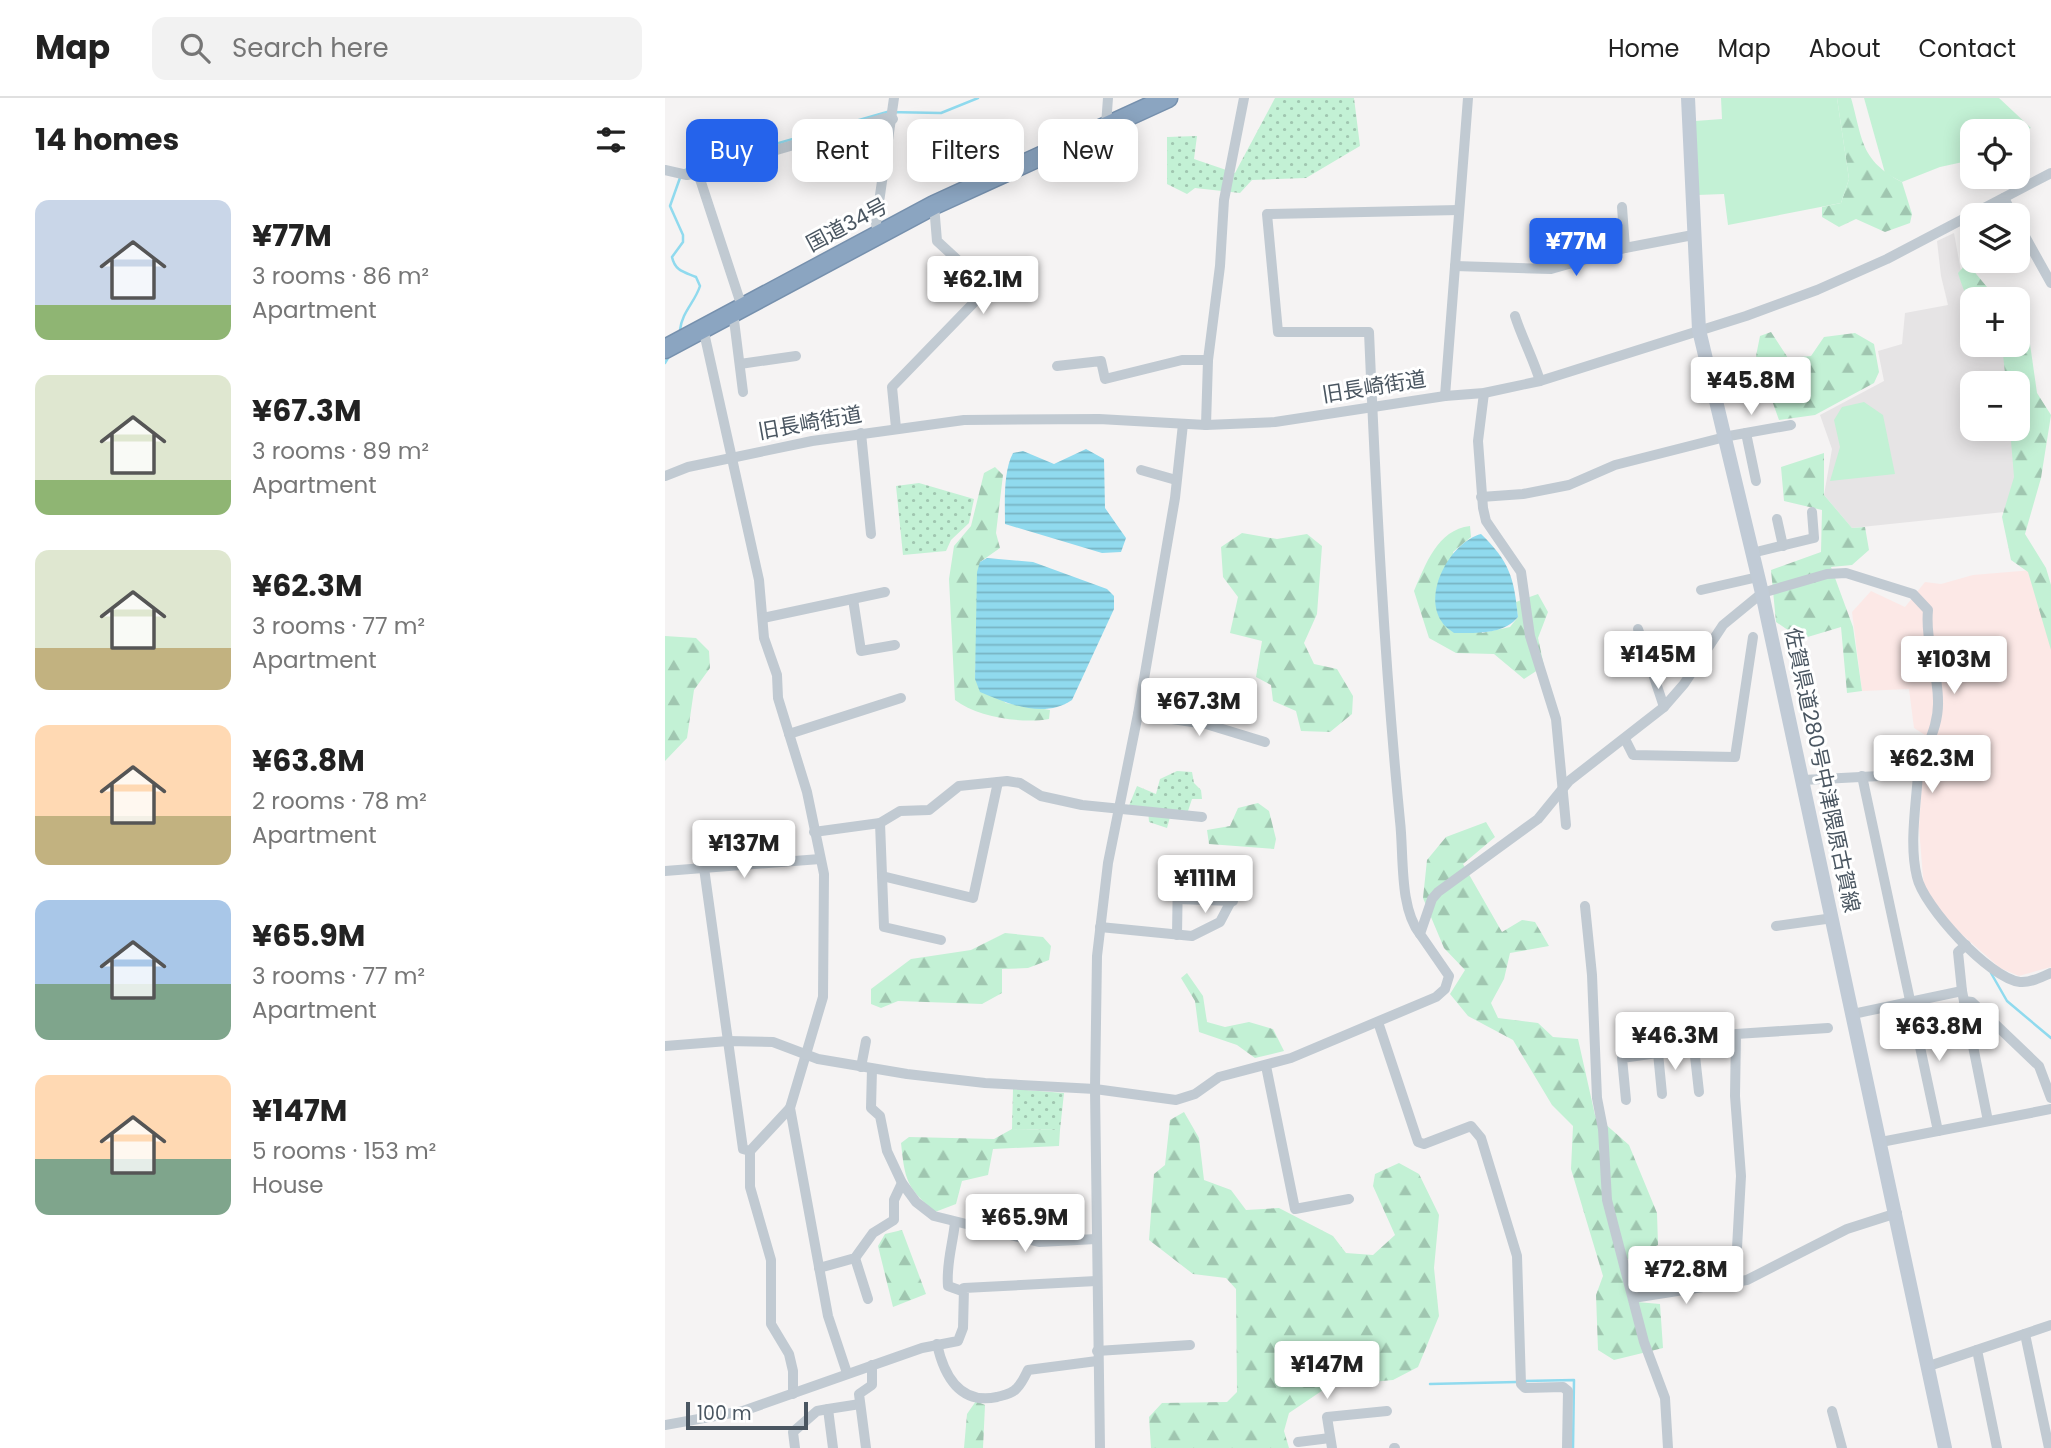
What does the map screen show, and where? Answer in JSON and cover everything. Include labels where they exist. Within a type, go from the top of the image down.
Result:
[{"type":"highway","name":"国道34号","points":[[1120,119],[1168,98]]},
{"type":"highway","name":"国道34号","points":[[665,349],[879,233],[1038,155]]},
{"type":"main road","name":"佐賀県道280号中津隈原古賀線","points":[[1688,98],[1699,331],[1762,593],[1803,780],[1930,1366],[1943,1448]]},
{"type":"street","points":[[1106,119],[1108,98]]},
{"type":"street","points":[[1206,425],[1208,360],[1220,266],[1224,200],[1244,98]]},
{"type":"street","points":[[1445,396],[1468,98]]},
{"type":"street","points":[[882,119],[893,119],[894,102]]},
{"type":"street","name":"旧長崎街道","points":[[665,476],[688,467],[731,457],[896,428],[964,421],[1039,418],[1206,425],[1275,422],[1445,396],[1484,393],[1540,381],[1757,312],[1864,270],[2051,173]]},
{"type":"street","points":[[701,182],[738,309],[743,393]]},
{"type":"street","points":[[879,233],[876,223],[883,182]]},
{"type":"street","points":[[2004,198],[2007,203]]},
{"type":"street","points":[[896,428],[892,387],[988,288],[937,241],[934,205]]},
{"type":"street","points":[[1622,207],[1625,248]]},
{"type":"street","points":[[665,1046],[728,1041],[773,1042],[818,1059],[866,1068],[985,1083],[1095,1089],[1176,1100],[1195,1094],[1219,1077],[1266,1066],[1436,997],[1449,981],[1410,922],[1406,909],[1370,407],[1369,332],[1278,332],[1267,214],[1459,210]]},
{"type":"street","points":[[1598,231],[1600,255]]},
{"type":"street","points":[[1455,266],[1551,269],[1625,248],[1693,235]]},
{"type":"street","points":[[2030,245],[2051,283]]},
{"type":"street","points":[[1515,316],[1540,381]]},
{"type":"street","points":[[703,328],[759,580],[764,638],[777,675],[778,698],[814,832],[826,891],[823,997],[790,1108],[828,1316],[847,1373]]},
{"type":"street","points":[[740,364],[796,356]]},
{"type":"street","points":[[1057,366],[1101,361],[1105,379],[1182,360],[1208,360]]},
{"type":"street","points":[[1484,393],[1478,441],[1481,497],[1486,520],[1521,572],[1530,636],[1556,719],[1566,825]]},
{"type":"street","points":[[1100,1448],[1095,1089],[1100,927],[1118,809],[1138,714],[1183,424]]},
{"type":"street","points":[[1481,497],[1523,494],[1569,485],[1615,465],[1791,425]]},
{"type":"street","points":[[862,433],[871,534]]},
{"type":"street","points":[[1747,433],[1756,481]]},
{"type":"street","points":[[1140,470],[1176,480]]},
{"type":"street","points":[[1752,553],[1814,538],[1812,512]]},
{"type":"street","points":[[1777,519],[1783,546]]},
{"type":"street","points":[[1420,934],[1431,899],[1538,819],[1569,780],[1664,707],[1684,684],[1723,625],[1762,593],[1827,574],[1846,573],[1913,594],[1929,610],[1927,624],[1938,706],[1930,745],[1922,758],[1919,774],[1916,874],[1922,895],[1947,927],[2002,975],[2015,981],[2036,980],[2051,973]]},
{"type":"street","points":[[1701,590],[1758,577]]},
{"type":"street","points":[[763,618],[885,592]]},
{"type":"street","points":[[853,599],[862,651],[895,645]]},
{"type":"street","points":[[1638,629],[1664,707]]},
{"type":"street","points":[[1625,739],[1633,755],[1735,757],[1753,637]]},
{"type":"street","points":[[789,734],[901,698]]},
{"type":"street","points":[[1138,714],[1206,724],[1265,742]]},
{"type":"street","points":[[1803,780],[1919,774]]},
{"type":"street","points":[[1862,776],[1938,1131]]},
{"type":"street","points":[[814,832],[880,823],[900,811],[929,810],[959,786],[998,782],[1020,783],[1041,796],[1118,809],[1202,817]]},
{"type":"street","points":[[882,876],[973,898],[998,782]]},
{"type":"street","points":[[880,823],[884,927],[941,940]]},
{"type":"street","points":[[665,871],[820,859]]},
{"type":"street","points":[[704,868],[743,1149],[750,1151]]},
{"type":"street","points":[[1177,935],[1178,872]]},
{"type":"street","points":[[1100,927],[1192,936],[1220,922],[1240,884]]},
{"type":"street","points":[[1178,899],[1233,901]]},
{"type":"street","points":[[1585,906],[1592,975],[1593,1050],[1603,1129],[1603,1171],[1607,1200],[1644,1342],[1665,1398],[1668,1448]]},
{"type":"street","points":[[1776,926],[1833,918]]},
{"type":"street","points":[[1966,945],[1958,952],[1963,996],[1988,1121]]},
{"type":"street","points":[[1853,1014],[1911,1002],[1963,996],[2039,1066],[2051,1098]]},
{"type":"street","points":[[1378,1022],[1418,1142],[1424,1144],[1471,1126],[1481,1138],[1517,1256],[1521,1382],[1525,1388],[1563,1387],[1567,1391],[1567,1448]]},
{"type":"street","points":[[1735,1284],[1741,1176],[1734,1042],[1736,1034],[1828,1028]]},
{"type":"street","points":[[866,1041],[871,1108],[880,1116],[887,1151],[902,1183],[916,1202],[934,1216],[955,1222],[969,1222],[1039,1242],[1096,1239]]},
{"type":"street","points":[[1626,1100],[1622,1058],[1734,1042]]},
{"type":"street","points":[[1694,1047],[1699,1093]]},
{"type":"street","points":[[1658,1053],[1662,1094]]},
{"type":"street","points":[[1266,1066],[1295,1209],[1349,1199]]},
{"type":"street","points":[[790,1108],[750,1151],[750,1187],[771,1260],[771,1324],[789,1354],[793,1371],[793,1394]]},
{"type":"street","points":[[1881,1142],[2051,1109]]},
{"type":"street","points":[[819,1268],[855,1258],[873,1233],[894,1220],[894,1200],[902,1183]]},
{"type":"street","points":[[1633,1298],[1735,1284],[1847,1229],[1897,1213]]},
{"type":"street","points":[[955,1222],[954,1245],[947,1258],[948,1286],[962,1291]]},
{"type":"street","points":[[855,1258],[868,1299]]},
{"type":"street","points":[[962,1291],[968,1287],[992,1285],[1096,1281]]},
{"type":"street","points":[[665,1425],[743,1411],[847,1373],[937,1344],[958,1341],[962,1336],[962,1291]]},
{"type":"street","points":[[1930,1366],[2051,1325]]},
{"type":"street","points":[[2025,1334],[2049,1448]]},
{"type":"street","points":[[937,1344],[946,1374],[968,1397],[979,1399],[1016,1390],[1028,1370],[1097,1356],[1190,1345]]},
{"type":"street","points":[[1977,1350],[1997,1448]]},
{"type":"street","points":[[866,1448],[859,1394],[872,1385],[872,1365]]},
{"type":"street","points":[[795,1448],[793,1432],[817,1411],[860,1404]]},
{"type":"street","points":[[828,1409],[833,1448]]},
{"type":"street","points":[[1298,1442],[1331,1443],[1327,1417],[1387,1411]]},
{"type":"street","points":[[1832,1411],[1842,1448]]},
{"type":"shaded area","points":[[1954,233],[1960,273],[1967,287],[1960,287],[1960,357],[2009,357],[2011,371],[1960,371],[1960,441],[2017,441],[2014,511],[1852,528],[1824,495],[1832,449],[1820,415],[1884,381],[1878,351],[1902,344],[1905,313],[1948,305],[1937,241]]},
{"type":"shaded area","points":[[2033,570],[2051,629],[2051,967],[2019,976],[2000,968],[1950,924],[1924,889],[1919,828],[1925,735],[1914,728],[1909,689],[1862,691],[1852,612],[1871,591],[1905,607],[1925,582],[1941,584],[1973,575]]},
{"type":"green space","points":[[1275,98],[1354,98],[1360,146],[1306,178],[1252,180],[1240,193],[1195,188],[1187,194],[1167,184],[1167,137],[1197,136],[1194,159],[1235,173]]},
{"type":"green space","points":[[1721,98],[1837,98],[1849,179],[1841,203],[1728,225],[1724,194],[1697,195],[1695,121],[1722,119]]},
{"type":"green space","points":[[1837,98],[1851,98],[1865,148],[1878,166],[1902,182],[1912,214],[1910,223],[1885,232],[1856,219],[1839,227],[1822,217],[1822,207],[1841,203],[1849,179]]},
{"type":"green space","points":[[1864,98],[1999,98],[2021,119],[1960,119],[1960,163],[1940,167],[1902,182],[1885,173]]},
{"type":"green space","points":[[1960,271],[1960,273],[1975,273],[1987,287],[1963,287],[1958,273]]},
{"type":"green space","points":[[1771,332],[1788,358],[1811,356],[1824,337],[1855,333],[1874,344],[1879,372],[1874,383],[1815,415],[1779,420],[1756,356],[1760,336]]},
{"type":"green space","points":[[2030,344],[2037,393],[2051,415],[2041,478],[2025,534],[2046,568],[2051,585],[2051,650],[2028,572],[2011,560],[2002,517],[2014,477],[2011,441],[2030,441],[2030,371],[2005,371],[2003,357],[2030,357]]},
{"type":"green space","points":[[1864,402],[1883,415],[1895,474],[1830,481],[1840,447],[1834,420],[1842,407]]},
{"type":"green space","points":[[1824,453],[1824,495],[1852,528],[1865,527],[1869,550],[1852,565],[1831,567],[1853,627],[1862,691],[1847,693],[1841,627],[1801,639],[1776,622],[1771,570],[1821,552],[1822,510],[1784,501],[1781,467]]},
{"type":"green space","points":[[995,467],[1003,475],[996,533],[1000,548],[980,562],[975,679],[1006,703],[1050,710],[1049,719],[1026,721],[1000,718],[975,711],[955,700],[949,579],[954,546],[971,526],[984,473]]},
{"type":"green space","points":[[919,483],[974,499],[969,523],[951,540],[946,551],[903,555],[896,486]]},
{"type":"green space","points":[[1470,526],[1471,537],[1453,552],[1482,633],[1510,627],[1518,617],[1516,602],[1538,594],[1548,612],[1538,638],[1544,666],[1524,679],[1494,654],[1456,653],[1429,638],[1414,591],[1428,560],[1441,541],[1449,534]]},
{"type":"green space","points":[[1242,533],[1277,539],[1307,534],[1322,546],[1317,614],[1304,643],[1314,664],[1337,669],[1353,696],[1352,714],[1330,732],[1301,731],[1296,711],[1273,701],[1271,685],[1256,677],[1262,641],[1230,633],[1238,597],[1223,577],[1221,547]]},
{"type":"green space","points":[[665,636],[696,638],[709,651],[710,668],[694,690],[687,738],[665,761]]},
{"type":"green space","points":[[1177,771],[1192,772],[1194,783],[1201,790],[1202,799],[1192,799],[1188,811],[1172,810],[1167,828],[1149,822],[1148,809],[1128,808],[1137,786],[1156,794],[1160,779]]},
{"type":"green space","points":[[1258,803],[1269,811],[1276,839],[1274,849],[1209,844],[1207,830],[1230,826],[1238,808]]},
{"type":"green space","points":[[1486,822],[1495,837],[1463,864],[1502,932],[1522,920],[1535,922],[1549,946],[1510,953],[1504,979],[1491,1003],[1498,1018],[1538,1023],[1553,1037],[1578,1039],[1595,1115],[1629,1145],[1657,1213],[1658,1245],[1626,1260],[1637,1302],[1660,1304],[1663,1348],[1614,1360],[1598,1350],[1596,1295],[1603,1276],[1571,1169],[1573,1126],[1552,1105],[1513,1040],[1468,1016],[1450,994],[1465,970],[1444,948],[1423,898],[1427,860],[1446,837]]},
{"type":"green space","points":[[1005,933],[1043,937],[1051,946],[1049,960],[1028,968],[1002,969],[1002,993],[982,1004],[898,1001],[881,1008],[871,1004],[871,989],[911,959],[971,950]]},
{"type":"green space","points":[[1187,973],[1203,996],[1207,1022],[1225,1027],[1249,1022],[1273,1029],[1284,1051],[1255,1058],[1237,1045],[1199,1032],[1195,1001],[1181,978]]},
{"type":"green space","points":[[1013,1089],[1064,1093],[1060,1130],[1012,1129]]},
{"type":"green space","points":[[1184,1112],[1199,1138],[1204,1180],[1231,1190],[1246,1210],[1279,1208],[1333,1236],[1346,1253],[1373,1255],[1395,1235],[1373,1186],[1375,1174],[1399,1163],[1419,1174],[1439,1215],[1434,1268],[1439,1316],[1418,1367],[1393,1380],[1329,1386],[1289,1413],[1284,1431],[1289,1448],[1151,1448],[1149,1417],[1162,1403],[1227,1402],[1237,1392],[1236,1289],[1226,1278],[1193,1274],[1149,1240],[1154,1174],[1165,1165],[1170,1120]]},
{"type":"green space","points":[[1012,1129],[1060,1130],[1059,1146],[993,1149],[988,1175],[962,1181],[956,1204],[935,1212],[918,1196],[909,1182],[901,1143],[909,1137],[994,1139]]},
{"type":"green space","points":[[902,1230],[926,1294],[893,1307],[878,1246],[885,1234]]},
{"type":"green space","points":[[976,1401],[985,1405],[983,1448],[964,1448],[967,1414]]},
{"type":"water","points":[[1086,449],[1104,459],[1105,508],[1126,538],[1121,552],[1102,553],[1005,524],[1006,478],[1013,453],[1023,451],[1054,464]]},
{"type":"water","points":[[1481,534],[1509,571],[1518,617],[1497,630],[1454,633],[1443,623],[1437,610],[1435,597],[1438,584],[1443,570],[1459,547]]},
{"type":"water","points":[[987,558],[1033,562],[1107,589],[1114,596],[1114,609],[1072,700],[1050,708],[1026,708],[980,692],[975,679],[977,572],[980,562]]},
{"type":"waterway","points":[[685,170],[887,112],[941,113],[978,98]]},
{"type":"waterway","points":[[680,330],[683,318],[700,286],[696,277],[678,268],[672,257],[683,242],[683,235],[670,206],[681,175]]},
{"type":"waterway","points":[[665,363],[668,358]]},
{"type":"waterway","points":[[1991,973],[2007,1001],[2051,1038]]},
{"type":"waterway","points":[[1524,1381],[1574,1380],[1573,1448]]},
{"type":"waterway","points":[[1430,1384],[1517,1382]]}]
